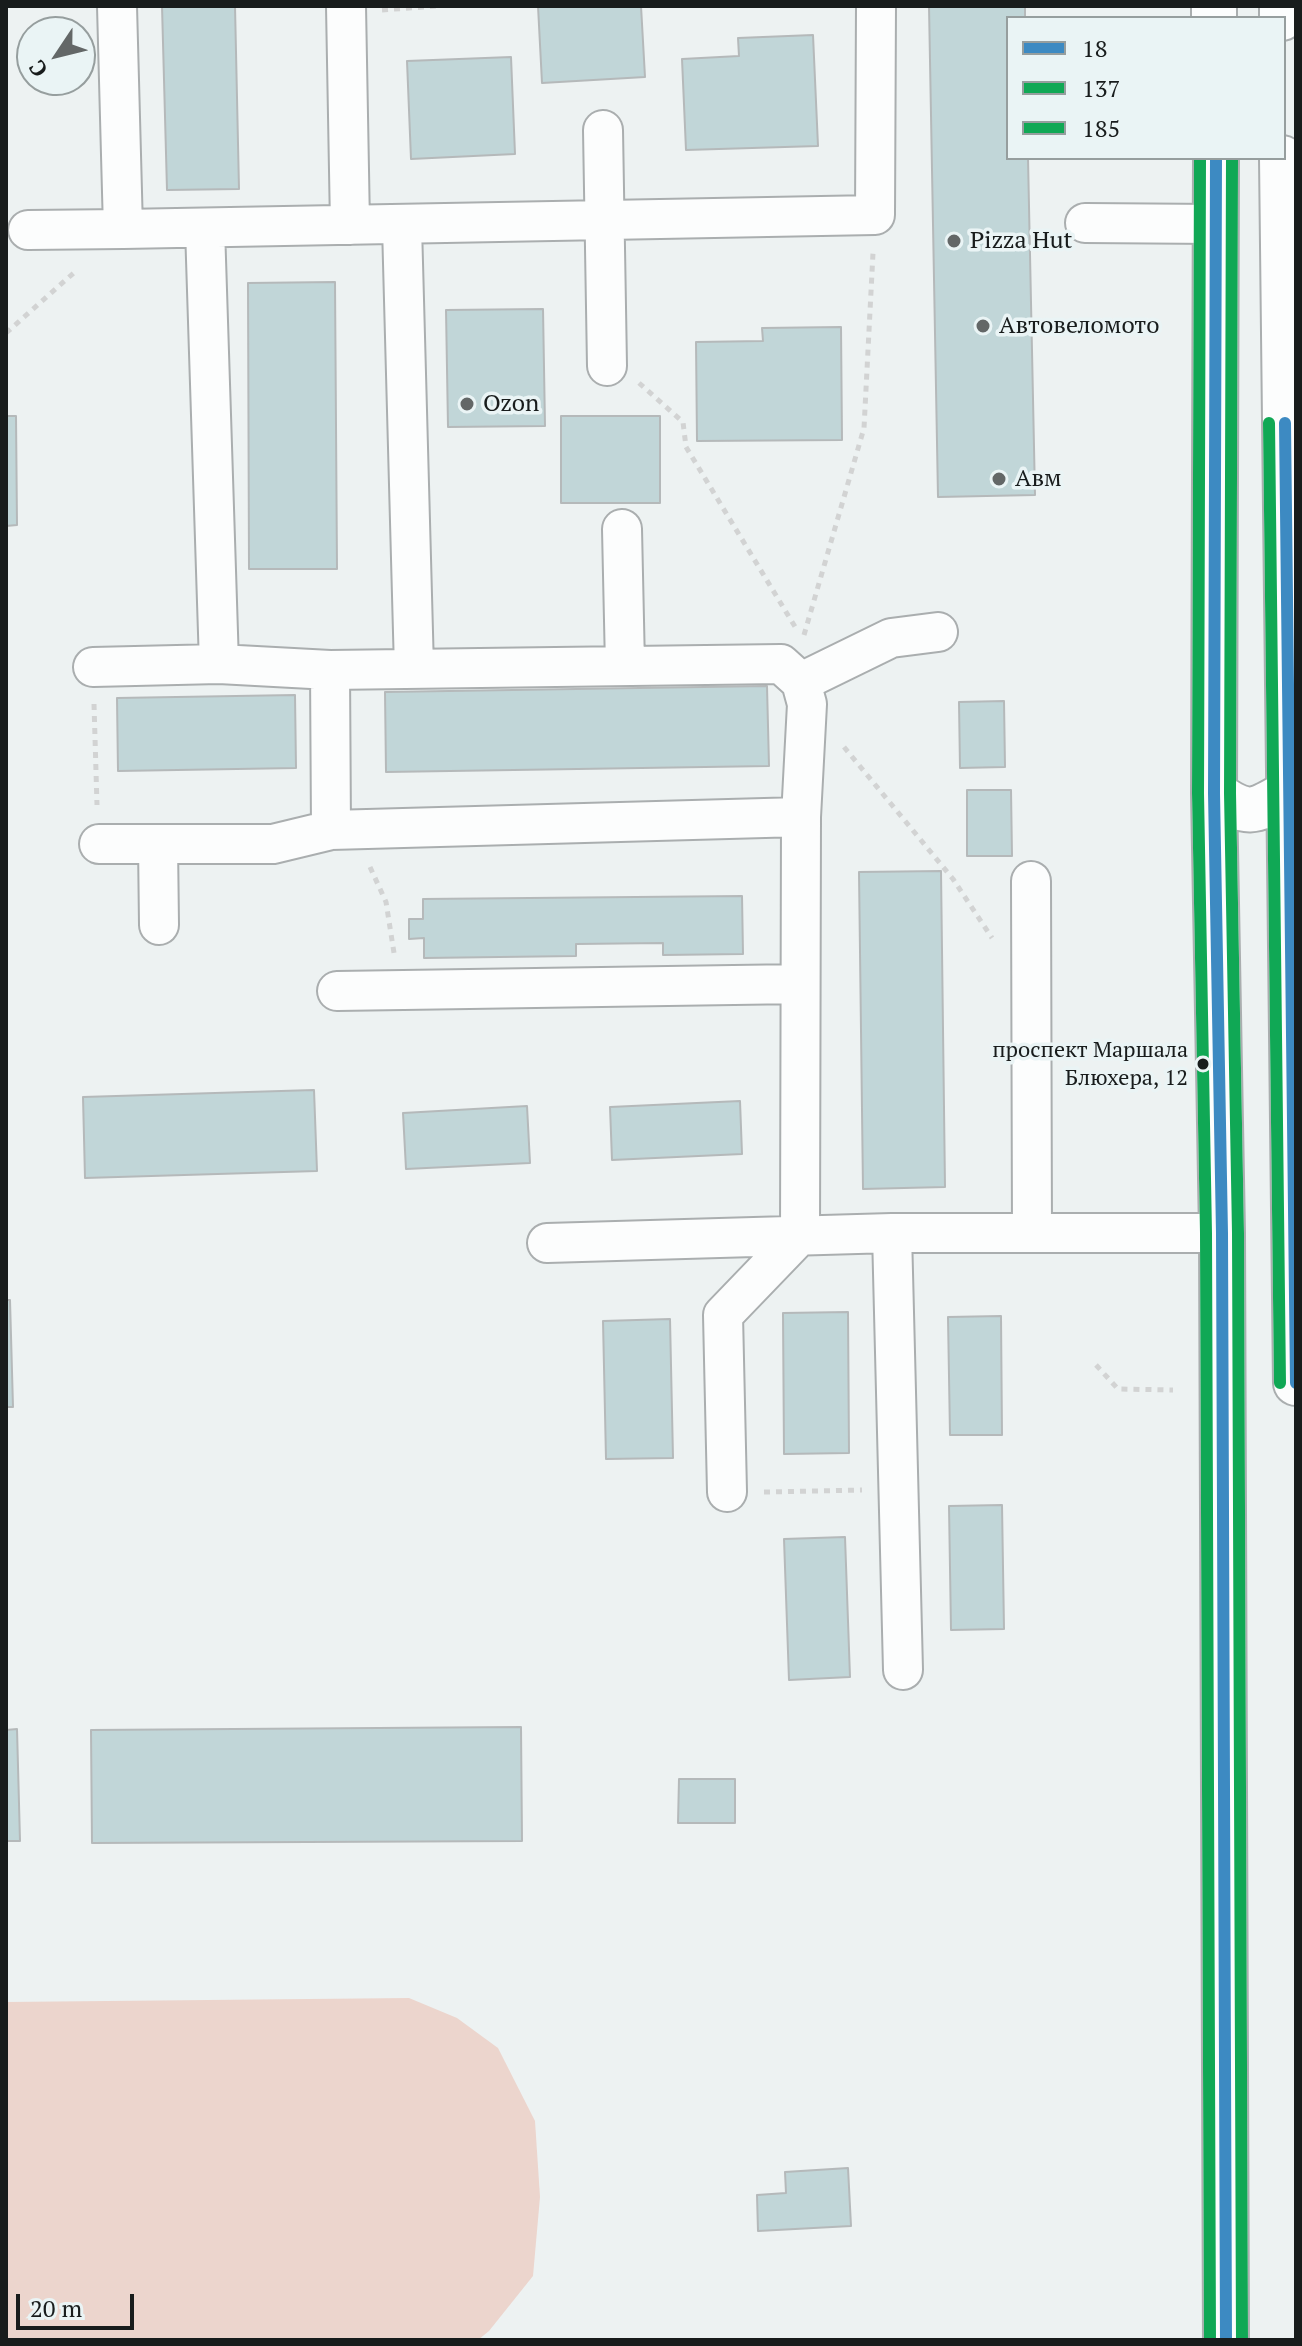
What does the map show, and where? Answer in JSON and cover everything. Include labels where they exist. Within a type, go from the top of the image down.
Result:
[{"type":"main road","points":[[1216,160],[1214,793],[1222,1233],[1226,2340]]},
{"type":"main road","points":[[1282,160],[1289,215],[1289,792],[1296,1383]]},
{"type":"main road","points":[[1214,793],[1239,810],[1261,808],[1289,792]]},
{"type":"lane","points":[[117,6],[123,229]]},
{"type":"lane","points":[[28,230],[402,226],[875,215],[876,6]]},
{"type":"lane","points":[[346,10],[350,225]]},
{"type":"lane","points":[[603,130],[607,366]]},
{"type":"lane","points":[[1085,223],[1216,224]]},
{"type":"lane","points":[[402,226],[414,669]]},
{"type":"lane","points":[[205,228],[219,664]]},
{"type":"lane","points":[[622,529],[625,666]]},
{"type":"lane","points":[[804,693],[891,638],[938,632]]},
{"type":"lane","points":[[93,667],[219,664],[330,670],[781,664],[804,693],[800,1235],[723,1315],[727,1492]]},
{"type":"lane","points":[[330,670],[342,830]]},
{"type":"lane","points":[[99,844],[273,844],[342,830],[801,817]]},
{"type":"lane","points":[[158,844],[159,925]]},
{"type":"lane","points":[[1031,881],[1032,1232]]},
{"type":"lane","points":[[337,991],[800,984]]},
{"type":"lane","points":[[547,1243],[892,1233],[1222,1233]]},
{"type":"lane","points":[[892,1233],[903,1670]]},
{"type":"path","points":[[346,10],[437,6]]},
{"type":"path","points":[[607,366],[644,386],[683,422],[686,447],[803,639],[864,428],[875,215]]},
{"type":"path","points":[[6,333],[123,229]]},
{"type":"path","points":[[93,667],[94,774],[99,844]]},
{"type":"path","points":[[804,693],[953,879],[997,945]]},
{"type":"path","points":[[342,830],[386,902],[394,953],[395,991]]},
{"type":"path","points":[[1096,1365],[1118,1389],[1173,1390]]},
{"type":"path","points":[[727,1492],[898,1489]]},
{"type":"shaded area","points":[[409,1998],[457,2018],[498,2048],[535,2121],[540,2197],[533,2276],[489,2331],[478,2340],[6,2340],[6,2002]]},
{"type":"building","points":[[162,6],[235,6],[239,189],[167,190]]},
{"type":"building","points":[[538,6],[641,6],[645,77],[542,83]]},
{"type":"building","name":"Автовеломото","points":[[929,6],[1025,6],[1025,16],[1006,16],[1006,160],[1028,160],[1035,495],[938,497]]},
{"type":"building","points":[[813,35],[818,146],[686,150],[682,59],[739,56],[738,38]]},
{"type":"building","points":[[511,57],[515,154],[411,159],[407,61]]},
{"type":"building","points":[[335,282],[337,569],[249,569],[248,283]]},
{"type":"building","points":[[543,309],[545,426],[448,427],[446,310]]},
{"type":"building","points":[[841,327],[842,440],[697,441],[696,342],[763,341],[762,328]]},
{"type":"building","points":[[6,416],[16,416],[17,525],[6,526]]},
{"type":"building","points":[[561,416],[660,416],[660,503],[561,503]]},
{"type":"building","points":[[767,686],[769,766],[386,772],[385,692]]},
{"type":"building","points":[[295,695],[296,768],[118,771],[117,698]]},
{"type":"building","points":[[1004,701],[1005,767],[960,768],[959,702]]},
{"type":"building","points":[[967,790],[1011,790],[1012,856],[967,856]]},
{"type":"building","points":[[941,871],[945,1187],[863,1189],[859,872]]},
{"type":"building","points":[[742,896],[743,954],[663,955],[663,943],[576,944],[576,956],[424,958],[424,938],[409,939],[409,919],[423,919],[423,899]]},
{"type":"building","points":[[314,1090],[317,1171],[85,1178],[83,1097]]},
{"type":"building","points":[[740,1101],[742,1154],[612,1160],[610,1107]]},
{"type":"building","points":[[527,1106],[530,1163],[406,1169],[403,1113]]},
{"type":"building","points":[[6,1300],[10,1300],[13,1407],[6,1407]]},
{"type":"building","points":[[848,1312],[849,1453],[784,1454],[783,1313]]},
{"type":"building","points":[[1001,1316],[1002,1435],[950,1435],[948,1317]]},
{"type":"building","points":[[670,1319],[673,1458],[606,1459],[603,1321]]},
{"type":"building","points":[[1002,1505],[1004,1629],[951,1630],[949,1506]]},
{"type":"building","points":[[845,1537],[850,1677],[789,1680],[784,1539]]},
{"type":"building","points":[[521,1727],[522,1841],[92,1843],[91,1730]]},
{"type":"building","points":[[17,1729],[20,1841],[6,1841],[6,1730]]},
{"type":"building","points":[[679,1779],[735,1779],[735,1823],[678,1823]]},
{"type":"building","points":[[848,2168],[851,2226],[758,2231],[757,2195],[786,2193],[785,2172]]},
{"type":"transit line","name":"137","points":[[1200,160],[1198,793],[1206,1233],[1210,2340]]},
{"type":"transit line","name":"18","points":[[1216,160],[1214,793],[1222,1233],[1226,2340]]},
{"type":"transit line","name":"185","points":[[1232,160],[1230,793],[1238,1233],[1242,2340]]},
{"type":"transit line","name":"137","points":[[1269,423],[1280,1383]]},
{"type":"transit line","name":"18","points":[[1285,423],[1296,1383]]},
{"type":"place","name":"Pizza Hut","points":[[954,241]]},
{"type":"place","name":"Автовеломото","points":[[983,326]]},
{"type":"place","name":"Ozon","points":[[467,404]]},
{"type":"place","name":"Авм","points":[[999,479]]},
{"type":"place","name":"проспект Маршала Блюхера, 12","points":[[1203,1064]]}]
